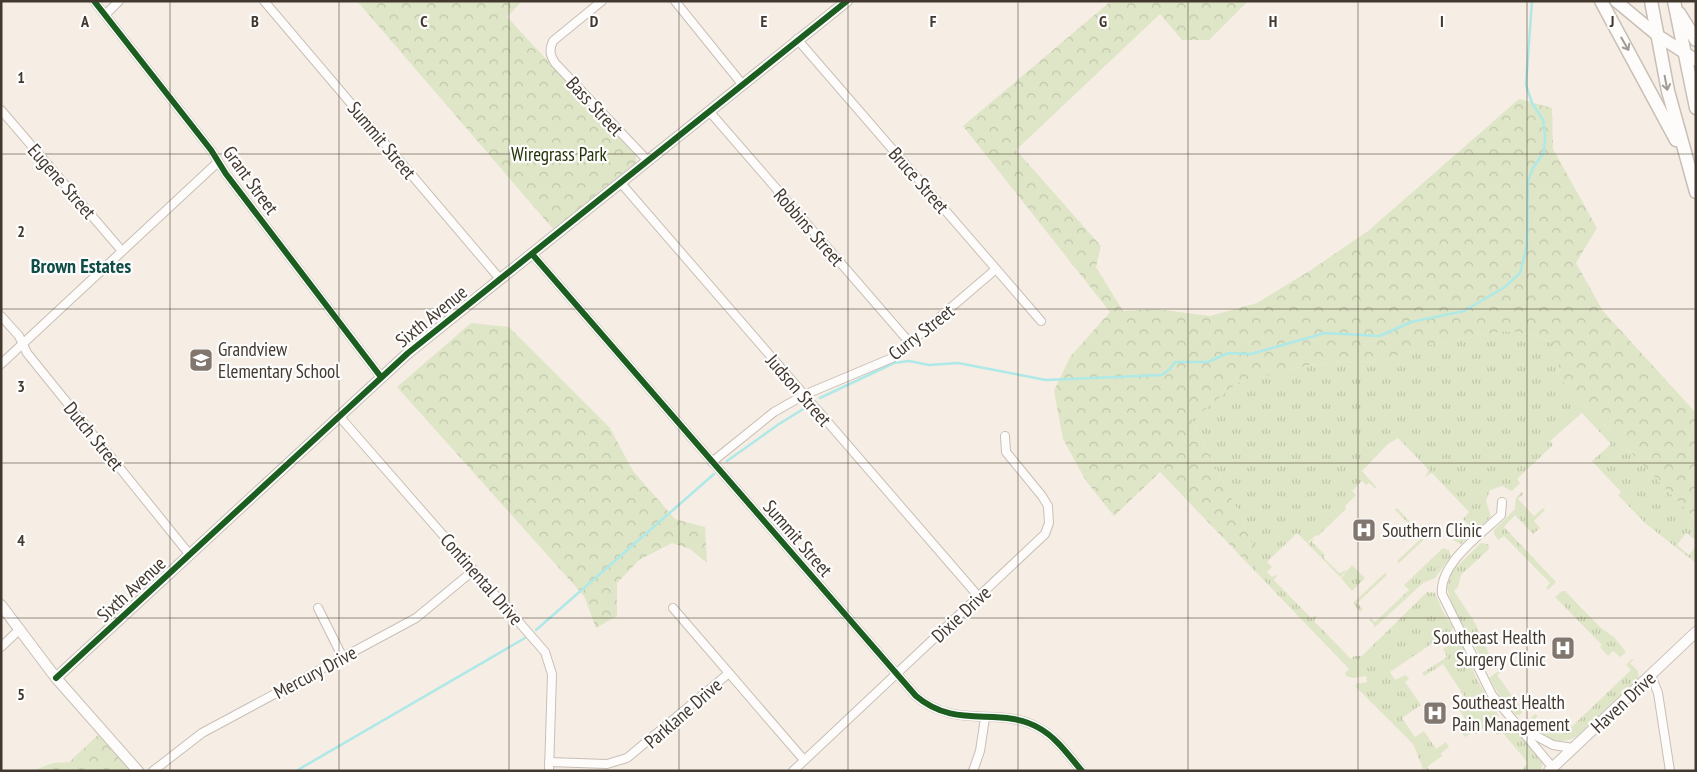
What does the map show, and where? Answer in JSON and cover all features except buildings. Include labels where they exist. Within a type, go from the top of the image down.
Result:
[{"type":"main road","points":[[1601,1],[1631,53],[1661,115],[1683,151]]},
{"type":"main road","points":[[1616,1],[1657,35],[1690,57]]},
{"type":"main road","points":[[1651,1],[1683,151],[1696,192]]},
{"type":"main road","points":[[1675,4],[1696,40]]},
{"type":"main road","points":[[1675,4],[1690,57],[1696,108]]},
{"type":"street","name":"Grant Street","points":[[94,1],[106,14],[381,377]]},
{"type":"street","points":[[106,14],[119,1]]},
{"type":"street","name":"Summit Street","points":[[264,1],[500,279]]},
{"type":"street","name":"Bass Street","points":[[602,1],[553,41],[550,55],[555,63],[647,160]]},
{"type":"street","points":[[675,1],[742,84]]},
{"type":"street","name":"Sixth Avenue","points":[[56,678],[381,377],[647,160],[847,1]]},
{"type":"street","name":"Bruce Street","points":[[797,39],[1041,321]]},
{"type":"street","name":"Eugene Street","points":[[1,110],[122,251]]},
{"type":"street","name":"Robbins Street","points":[[709,111],[910,344]]},
{"type":"street","points":[[1,364],[218,162]]},
{"type":"street","name":"Judson Street","points":[[620,182],[979,597]]},
{"type":"street","name":"Summit Street","points":[[532,254],[916,696],[938,711],[956,716],[1020,720],[1038,727],[1054,738],[1082,771]]},
{"type":"street","name":"Curry Street","points":[[712,462],[757,424],[804,395],[892,358],[996,269]]},
{"type":"street","name":"Dutch Street","points":[[1,316],[23,344],[27,353],[190,555]]},
{"type":"street","name":"Continental Drive","points":[[339,416],[542,648],[550,662],[552,674],[549,766]]},
{"type":"street","name":"Dixie Drive","points":[[793,771],[1042,538],[1049,523],[1049,511],[1046,500],[1006,452],[1005,436]]},
{"type":"street","points":[[1502,502],[1501,515],[1450,565],[1442,586],[1445,603],[1462,631],[1485,683],[1499,705],[1518,726],[1551,769]]},
{"type":"street","name":"Mercury Drive","points":[[153,771],[202,733],[416,618],[474,570]]},
{"type":"street","points":[[1,605],[56,678],[138,771]]},
{"type":"street","points":[[318,608],[343,658]]},
{"type":"street","points":[[673,608],[804,760]]},
{"type":"street","points":[[1,647],[20,629]]},
{"type":"street","name":"Haven Drive","points":[[1551,769],[1696,632]]},
{"type":"street","name":"Parklane Drive","points":[[549,766],[607,764],[627,758],[729,673]]},
{"type":"street","points":[[1651,675],[1658,693],[1670,771]]},
{"type":"street","points":[[973,771],[980,751],[985,718]]},
{"type":"street","points":[[1518,726],[1553,744],[1573,748]]},
{"type":"green space","name":"Wiregrass Park","points":[[357,1],[522,1],[507,17],[636,156],[636,163],[553,229]]},
{"type":"green space","points":[[1111,1],[1248,1],[1209,40],[1182,40],[1160,14],[1016,150],[1101,246],[1096,267],[1123,311],[1156,309],[1210,316],[1257,303],[1311,270],[1368,231],[1519,99],[1552,108],[1553,149],[1597,228],[1576,263],[1603,311],[1696,413],[1696,520],[1558,377],[1559,360],[1551,342],[1531,334],[1505,331],[1423,346],[1380,362],[1354,361],[1309,365],[1237,383],[1192,420],[1237,509],[1259,560],[1253,569],[1160,472],[1114,516],[1086,481],[1063,439],[1054,391],[1070,357],[1110,312],[963,126]]},
{"type":"green space","points":[[471,323],[509,327],[610,428],[633,471],[675,519],[705,527],[707,563],[690,549],[672,543],[639,560],[617,583],[617,616],[596,628],[584,596],[397,387]]},
{"type":"green space","points":[[1505,331],[1531,334],[1551,342],[1559,360],[1558,377],[1696,520],[1696,540],[1686,533],[1677,545],[1689,555],[1696,546],[1696,563],[1645,523],[1618,495],[1621,492],[1592,461],[1611,444],[1582,413],[1550,441],[1553,445],[1517,479],[1520,483],[1512,491],[1502,486],[1490,490],[1486,501],[1491,517],[1461,544],[1453,540],[1452,533],[1455,531],[1459,534],[1469,525],[1463,519],[1469,512],[1432,473],[1425,477],[1429,470],[1398,438],[1388,444],[1362,471],[1377,488],[1369,483],[1366,485],[1362,481],[1352,491],[1356,495],[1345,506],[1346,509],[1318,536],[1316,535],[1307,543],[1297,533],[1267,562],[1272,567],[1267,572],[1272,577],[1278,574],[1274,580],[1311,618],[1317,615],[1314,621],[1351,659],[1354,656],[1362,656],[1427,592],[1435,593],[1443,612],[1453,627],[1452,630],[1390,672],[1395,680],[1406,675],[1409,679],[1405,682],[1421,705],[1402,718],[1415,737],[1424,731],[1436,749],[1446,742],[1449,747],[1441,753],[1442,756],[1427,767],[1430,771],[1424,771],[1413,744],[1356,687],[1356,684],[1367,682],[1366,676],[1353,678],[1346,676],[1345,673],[1349,669],[1253,569],[1258,559],[1237,509],[1192,420],[1237,383],[1309,365],[1355,361],[1380,362],[1423,346]]},
{"type":"green space","points":[[1522,492],[1523,494],[1518,499],[1534,516],[1543,508],[1545,510],[1534,521],[1540,528],[1533,534],[1515,515],[1504,527],[1556,582],[1548,590],[1546,588],[1550,583],[1504,536],[1498,540],[1494,534],[1494,530],[1515,509],[1516,498]]},
{"type":"green space","points":[[1397,508],[1417,529],[1404,541],[1398,536],[1410,525],[1395,510]]},
{"type":"green space","points":[[1429,531],[1438,539],[1430,534],[1399,563],[1397,561]]},
{"type":"green space","points":[[1315,537],[1312,542],[1325,555],[1323,557],[1339,573],[1347,570],[1340,577],[1308,544]]},
{"type":"green space","points":[[1481,543],[1488,544],[1489,549],[1461,575],[1458,587],[1454,591],[1475,623],[1491,658],[1498,657],[1485,665],[1452,605],[1447,588],[1452,571]]},
{"type":"green space","points":[[1443,548],[1449,550],[1451,556],[1435,578],[1423,583],[1375,627],[1369,618],[1375,622],[1409,590],[1404,585]]},
{"type":"green space","points":[[1352,565],[1365,578],[1352,591],[1341,578]]},
{"type":"green space","points":[[1385,573],[1387,575],[1357,603],[1363,609],[1360,612],[1353,603]]},
{"type":"green space","points":[[1562,591],[1565,591],[1600,627],[1614,637],[1626,652],[1620,657],[1613,651],[1608,656],[1600,647],[1602,645],[1555,597]]},
{"type":"green space","points":[[1455,641],[1462,643],[1477,680],[1499,716],[1476,734],[1474,731],[1465,737],[1461,732],[1470,726],[1458,708],[1468,702],[1443,664],[1424,676],[1422,673],[1447,657],[1443,649]]},
{"type":"green space","points":[[1634,659],[1630,663],[1638,671],[1639,678],[1576,737],[1569,740],[1556,741],[1545,737],[1528,726],[1527,722],[1535,714],[1538,716],[1534,720],[1550,733],[1558,728],[1565,733],[1631,670],[1626,665]]},
{"type":"green space","points":[[1501,669],[1503,671],[1497,675],[1521,708],[1525,705],[1527,707],[1520,715],[1516,715],[1504,703],[1489,678]]},
{"type":"green space","points":[[1506,726],[1530,745],[1539,756],[1543,764],[1540,771],[1525,771],[1523,768],[1528,763],[1503,733],[1496,735],[1496,732]]},
{"type":"green space","points":[[98,735],[131,771],[32,771],[53,763],[69,762]]},
{"type":"waterway","points":[[820,398],[894,363],[909,361],[929,365],[958,363],[1046,380],[1162,375],[1175,362],[1208,362],[1228,353],[1251,354],[1325,333],[1380,336],[1411,322],[1464,311],[1505,287],[1520,273],[1527,246],[1528,181],[1533,168],[1544,152],[1545,136],[1543,120],[1532,103],[1526,85],[1532,1]]},
{"type":"waterway","points":[[727,461],[805,408]]},
{"type":"waterway","points":[[536,630],[714,474]]},
{"type":"waterway","points":[[296,771],[525,638]]},
{"type":"cycle path","points":[[94,1],[211,150],[226,174],[381,377]]},
{"type":"cycle path","points":[[56,678],[408,353],[847,1]]},
{"type":"cycle path","points":[[532,254],[916,696],[931,706],[947,713],[1024,721],[1039,728],[1057,742],[1082,771]]},
{"type":"place","name":"Grandview Elementary School","points":[[201,360]]},
{"type":"place","name":"Southern Clinic","points":[[1364,530]]},
{"type":"place","name":"Southeast Health Surgery Clinic","points":[[1563,648]]},
{"type":"place","name":"Southeast Health Pain Management","points":[[1435,713]]},
{"type":"district","name":"Brown Estates","points":[[81,266]]}]
